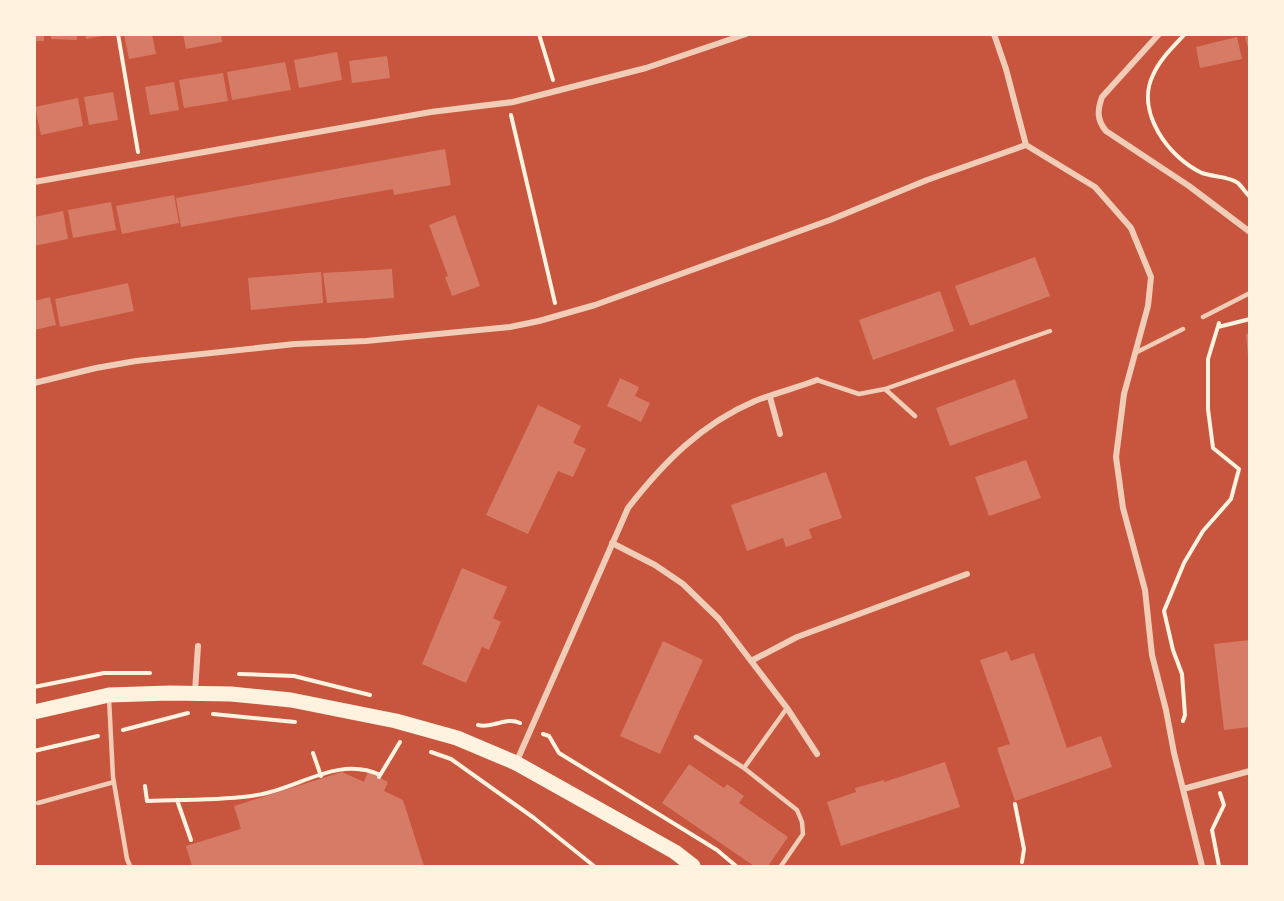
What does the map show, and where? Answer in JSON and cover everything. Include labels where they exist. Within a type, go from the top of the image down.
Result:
[{"type":"main road","points":[[34,712],[109,695],[195,693],[291,700],[396,721],[457,738],[516,763],[675,852],[693,867]]},
{"type":"street","points":[[34,182],[431,112],[509,103],[646,68],[746,34]]},
{"type":"street","points":[[994,34],[1006,69],[1026,145],[1095,187],[1131,228],[1151,277],[1148,306],[1124,394],[1116,457],[1123,508],[1145,590],[1152,655],[1202,867]]},
{"type":"street","points":[[1159,34],[1102,97],[1098,109],[1101,125],[1106,131],[1189,186],[1250,232]]},
{"type":"street","points":[[34,383],[136,361],[295,344],[366,341],[510,327],[557,316],[595,306],[830,220],[927,180],[1026,145]]},
{"type":"street","points":[[516,763],[628,508],[653,476],[680,448],[713,424],[755,401],[817,380]]},
{"type":"street","points":[[770,397],[780,434]]},
{"type":"street","points":[[612,543],[683,584],[719,619],[787,708],[817,754]]},
{"type":"street","points":[[751,661],[797,637],[967,574]]},
{"type":"street","points":[[195,693],[198,646]]},
{"type":"street","points":[[1183,789],[1250,771]]},
{"type":"lane","points":[[1203,317],[1250,293]]},
{"type":"lane","points":[[1135,353],[1183,329]]},
{"type":"lane","points":[[817,380],[859,394],[885,389],[1050,331]]},
{"type":"lane","points":[[885,389],[915,416]]},
{"type":"lane","points":[[109,695],[114,782],[130,867]]},
{"type":"lane","points":[[744,768],[787,708]]},
{"type":"lane","points":[[696,737],[744,768],[796,810],[802,822],[803,834],[782,867]]},
{"type":"lane","points":[[38,803],[114,782]]},
{"type":"path","points":[[118,34],[139,163]]},
{"type":"path","points":[[539,34],[556,92]]},
{"type":"path","points":[[1185,34],[1152,76],[1148,101],[1157,132],[1176,156],[1203,173],[1236,181],[1250,197]]},
{"type":"path","points":[[509,103],[557,316]]},
{"type":"path","points":[[1174,753],[1185,715],[1184,694],[1182,674],[1173,650],[1164,611],[1184,563],[1203,531],[1231,499],[1239,469],[1213,448],[1208,409],[1208,359],[1224,308]]},
{"type":"path","points":[[1218,327],[1250,319]]},
{"type":"path","points":[[125,729],[193,712]]},
{"type":"path","points":[[211,714],[247,717]]},
{"type":"path","points":[[34,751],[101,735]]},
{"type":"path","points":[[145,786],[147,801],[177,800],[258,795],[345,768],[366,768],[379,776],[400,742]]},
{"type":"path","points":[[427,751],[451,759],[534,818],[594,867]]},
{"type":"path","points":[[313,753],[321,776]]},
{"type":"path","points":[[1216,780],[1224,805],[1212,830],[1219,867]]},
{"type":"path","points":[[177,800],[191,840]]},
{"type":"path","points":[[1015,804],[1024,849],[1022,862]]},
{"type":"building","points":[[34,34],[44,34],[44,41],[34,41]]},
{"type":"building","points":[[51,34],[77,34],[77,40],[51,39]]},
{"type":"building","points":[[85,34],[102,34],[102,36],[86,39]]},
{"type":"building","points":[[124,34],[152,34],[156,54],[129,59]]},
{"type":"building","points":[[183,34],[221,34],[222,42],[186,49]]},
{"type":"building","points":[[1250,35],[1250,52],[1249,52],[1245,37]]},
{"type":"building","points":[[1237,37],[1242,59],[1200,68],[1196,47]]},
{"type":"building","points":[[337,52],[342,80],[299,88],[294,60]]},
{"type":"building","points":[[387,56],[390,78],[352,83],[349,61]]},
{"type":"building","points":[[285,62],[291,90],[232,100],[227,72]]},
{"type":"building","points":[[223,73],[228,101],[184,108],[179,80]]},
{"type":"building","points":[[174,82],[179,110],[150,115],[145,87]]},
{"type":"building","points":[[113,92],[118,120],[89,125],[84,97]]},
{"type":"building","points":[[78,98],[83,126],[41,135],[35,107]]},
{"type":"building","points":[[445,149],[451,185],[394,195],[393,189],[181,227],[176,198]]},
{"type":"building","points":[[174,195],[179,223],[122,234],[116,206]]},
{"type":"building","points":[[111,202],[116,230],[73,238],[68,210]]},
{"type":"building","points":[[63,211],[68,239],[34,246],[34,217]]},
{"type":"building","points":[[455,215],[480,286],[452,296],[445,277],[448,276],[429,225]]},
{"type":"building","points":[[1035,257],[1050,296],[970,326],[955,286]]},
{"type":"building","points":[[392,269],[394,298],[327,303],[323,273]]},
{"type":"building","points":[[321,272],[323,303],[251,310],[248,278]]},
{"type":"building","points":[[128,283],[134,311],[60,327],[55,299]]},
{"type":"building","points":[[940,291],[954,331],[873,360],[859,320]]},
{"type":"building","points":[[50,297],[56,325],[34,330],[34,301]]},
{"type":"building","points":[[1250,333],[1250,356],[1248,356],[1246,334]]},
{"type":"building","points":[[620,378],[639,387],[635,396],[650,403],[641,422],[607,406]]},
{"type":"building","points":[[1015,379],[1028,418],[950,446],[936,408]]},
{"type":"building","points":[[538,405],[581,426],[573,443],[586,449],[573,477],[558,471],[528,534],[486,515]]},
{"type":"building","points":[[1026,460],[1041,498],[989,516],[975,477]]},
{"type":"building","points":[[826,472],[842,518],[809,529],[812,538],[786,547],[783,538],[747,551],[731,505]]},
{"type":"building","points":[[462,568],[507,587],[493,618],[501,622],[489,650],[482,647],[466,683],[422,664]]},
{"type":"building","points":[[1250,640],[1250,727],[1224,730],[1214,644]]},
{"type":"building","points":[[663,641],[703,660],[660,754],[620,736]]},
{"type":"building","points":[[1007,651],[1011,661],[1034,653],[1067,748],[1101,736],[1112,767],[1015,801],[997,748],[1010,744],[980,660]]},
{"type":"building","points":[[945,762],[960,807],[841,846],[827,802],[856,792],[855,788],[884,780],[884,782]]},
{"type":"building","points":[[689,764],[724,788],[727,784],[744,796],[739,803],[788,837],[768,866],[754,866],[662,803]]},
{"type":"building","points":[[342,772],[364,782],[368,772],[388,782],[384,791],[403,800],[424,866],[192,866],[186,846],[241,829],[234,806]]}]
